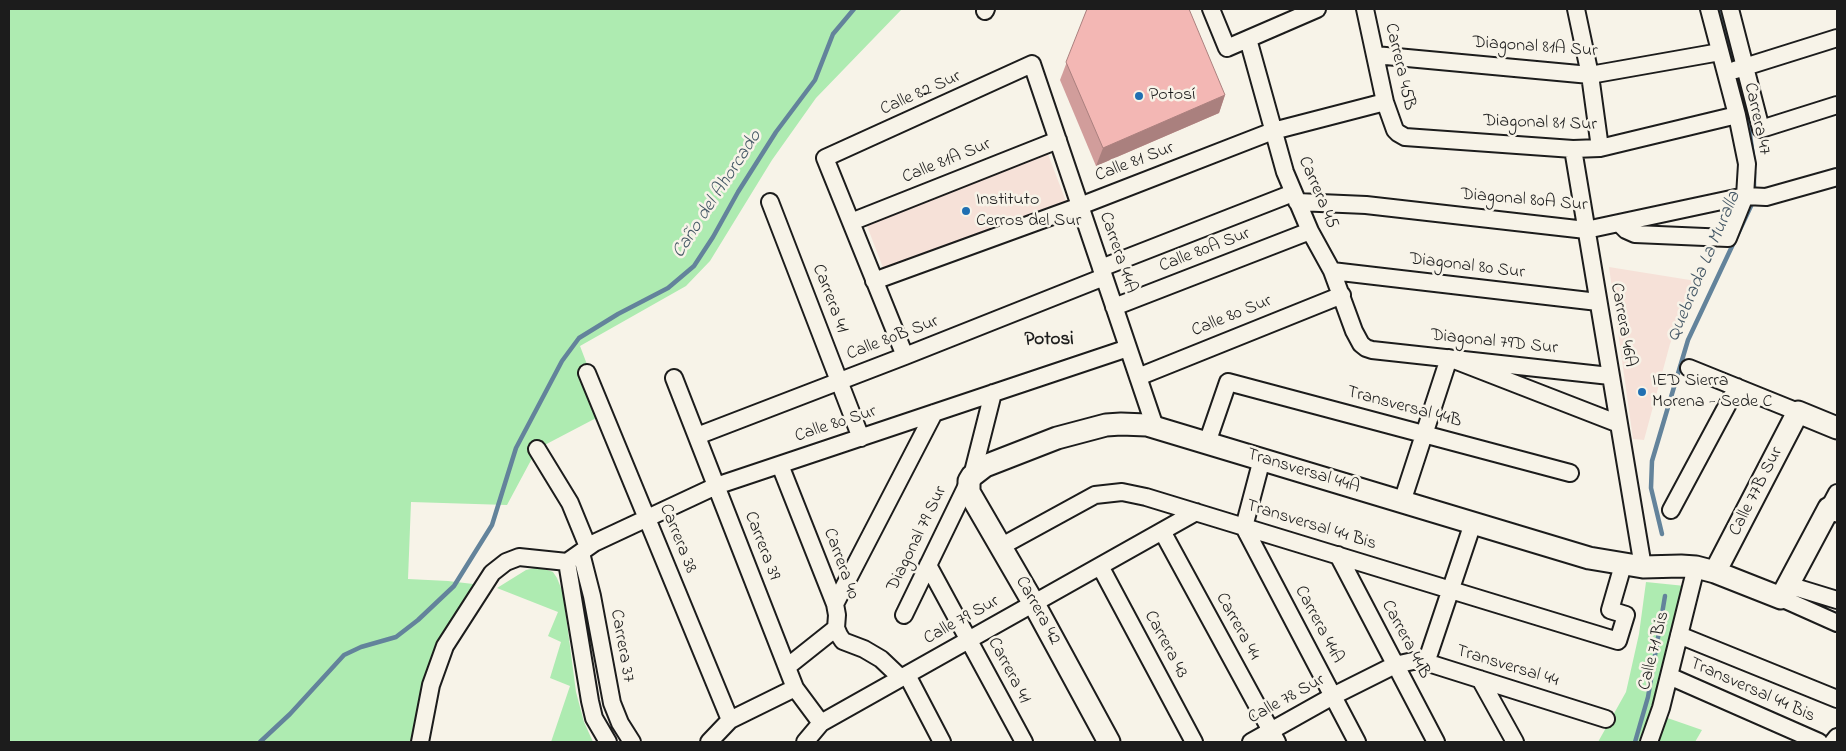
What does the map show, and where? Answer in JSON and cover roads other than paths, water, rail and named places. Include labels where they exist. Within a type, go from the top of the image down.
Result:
[{"type":"street","points":[[1211,9],[1227,48],[1248,39],[1294,13],[1316,9]]},
{"type":"street","name":"Carrera 45B","points":[[1365,9],[1385,102],[1391,122],[1398,134]]},
{"type":"street","points":[[1576,9],[1590,75],[1600,148]]},
{"type":"street","name":"Carrera 47","points":[[1619,223],[1626,230],[1635,234],[1728,238],[1752,196],[1737,115],[1736,70],[1720,52],[1709,9]]},
{"type":"street","points":[[1730,9],[1736,70],[1761,128],[1837,105]]},
{"type":"street","points":[[1736,70],[1837,38]]},
{"type":"street","name":"Carrera 45","points":[[1248,39],[1284,172],[1310,231],[1332,271],[1357,338],[1366,348],[1372,350]]},
{"type":"street","name":"Diagonal 81A Sur","points":[[1375,55],[1590,75],[1720,52]]},
{"type":"street","name":"Carrera 44A","points":[[1032,64],[1154,427]]},
{"type":"street","name":"Calle 82 Sur","points":[[851,222],[825,158],[1032,64]]},
{"type":"street","name":"Calle 81 Sur","points":[[874,281],[1080,206],[1273,131],[1385,102]]},
{"type":"street","name":"Diagonal 81 Sur","points":[[1398,134],[1413,138],[1572,149],[1600,148],[1737,115]]},
{"type":"street","name":"Calle 81A Sur","points":[[851,222],[1058,140]]},
{"type":"street","name":"Carrera 46A","points":[[1572,149],[1618,424],[1633,566]]},
{"type":"street","name":"Diagonal 80A Sur","points":[[1295,198],[1586,230],[1752,196],[1766,197],[1837,178]]},
{"type":"street","name":"Calle 80B Sur","points":[[697,436],[905,356],[1102,272],[1295,198]]},
{"type":"street","name":"Carrera 41","points":[[770,202],[861,438]]},
{"type":"street","points":[[851,222],[905,356]]},
{"type":"street","name":"Calle 80A Sur","points":[[1114,307],[1310,231]]},
{"type":"street","name":"Diagonal 80 Sur","points":[[1332,271],[1598,302]]},
{"type":"street","name":"Calle 80 Sur","points":[[1138,377],[1342,295]]},
{"type":"street","name":"Calle 80 Sur","points":[[567,562],[584,550],[716,486],[1128,348]]},
{"type":"street","name":"Diagonal 79D Sur","points":[[1372,350],[1610,376]]},
{"type":"street","points":[[1402,502],[1449,358],[1618,424]]},
{"type":"street","points":[[1688,368],[1837,428]]},
{"type":"street","name":"Carrera 38","points":[[587,373],[730,720]]},
{"type":"street","name":"Carrera 39","points":[[674,378],[787,667],[796,688],[820,723]]},
{"type":"street","name":"Transversal 44B","points":[[1207,443],[1228,382],[1570,473]]},
{"type":"street","points":[[1671,510],[1737,387]]},
{"type":"street","name":"Diagonal 79 Sur","points":[[904,615],[970,478],[993,393]]},
{"type":"street","name":"Calle 77B Sur","points":[[1706,570],[1798,412]]},
{"type":"street","points":[[835,604],[934,413]]},
{"type":"street","name":"Transversal 44A","points":[[970,478],[993,462],[1079,432],[1106,425],[1136,424],[1154,427],[1589,558],[1633,566],[1680,566],[1706,570],[1785,592]]},
{"type":"street","name":"Carrera 37","points":[[537,449],[570,503],[584,550],[612,703],[620,723],[632,742]]},
{"type":"street","points":[[1244,527],[1262,460]]},
{"type":"street","name":"Carrera 40","points":[[780,465],[835,604],[836,628]]},
{"type":"street","name":"Carrera 42","points":[[970,478],[969,492],[973,500],[1034,604],[1109,742]]},
{"type":"street","name":"Transversal 44 Bis","points":[[1000,547],[1095,495],[1122,492],[1196,512],[1618,641],[1626,615],[1610,610],[1633,566]]},
{"type":"street","points":[[1785,592],[1835,504]]},
{"type":"street","name":"Calle 79 Sur","points":[[805,742],[820,723],[1196,512]]},
{"type":"street","points":[[1426,663],[1473,523]]},
{"type":"street","name":"Carrera 44A","points":[[1244,527],[1357,742]]},
{"type":"street","name":"Carrera 44","points":[[1162,532],[1274,737]]},
{"type":"street","points":[[420,742],[431,685],[446,646],[492,573],[506,562],[519,556],[567,562],[591,707],[600,730],[608,742]]},
{"type":"street","name":"Carrera 44B","points":[[1338,556],[1436,742]]},
{"type":"street","name":"Carrera 41","points":[[928,565],[1024,742]]},
{"type":"street","name":"Carrera 43","points":[[1100,566],[1194,742]]},
{"type":"street","name":"Calle 71 Bis","points":[[1650,742],[1661,708],[1679,635],[1706,570]]},
{"type":"street","points":[[1785,592],[1837,600]]},
{"type":"street","points":[[1785,592],[1837,623]]},
{"type":"street","points":[[787,667],[836,628],[843,641],[864,649],[904,676],[939,741]]},
{"type":"street","points":[[1679,635],[1837,699]]},
{"type":"street","name":"Transversal 44","points":[[1395,664],[1413,661],[1426,663],[1606,719]]},
{"type":"street","name":"Calle 78 Sur","points":[[1251,742],[1274,737],[1333,696],[1395,664]]},
{"type":"street","name":"Transversal 44 Bis","points":[[1669,676],[1819,742]]},
{"type":"street","points":[[1480,679],[1515,742]]},
{"type":"street","points":[[709,742],[730,720],[796,688]]},
{"type":"street","points":[[1833,742],[1837,737]]},
{"type":"waterway","name":"Caño del Ahorcado","points":[[260,742],[290,714],[344,655],[361,647],[396,637],[418,620],[454,586],[492,525],[516,448],[562,361],[579,338],[618,314],[668,288],[694,266],[776,132],[815,80],[833,34],[854,9]]},
{"type":"waterway","name":"Quebrada La Muralla","points":[[1720,9],[1734,66]]},
{"type":"waterway","name":"Quebrada La Muralla","points":[[1736,74],[1749,127],[1754,164]]},
{"type":"waterway","name":"Quebrada La Muralla","points":[[1662,534],[1651,488],[1652,461],[1688,340],[1751,206],[1754,194],[1754,172]]},
{"type":"waterway","name":"Quebrada La Muralla","points":[[1635,742],[1648,697],[1665,596]]},
{"type":"place","name":"Potosí","points":[[1139,96]]},
{"type":"place","name":"Instituto Cerros del Sur","points":[[966,211]]},
{"type":"place","name":"IED Sierra Morena - Sede C","points":[[1642,392]]},
{"type":"district","name":"Potosi","points":[[1049,341]]}]
